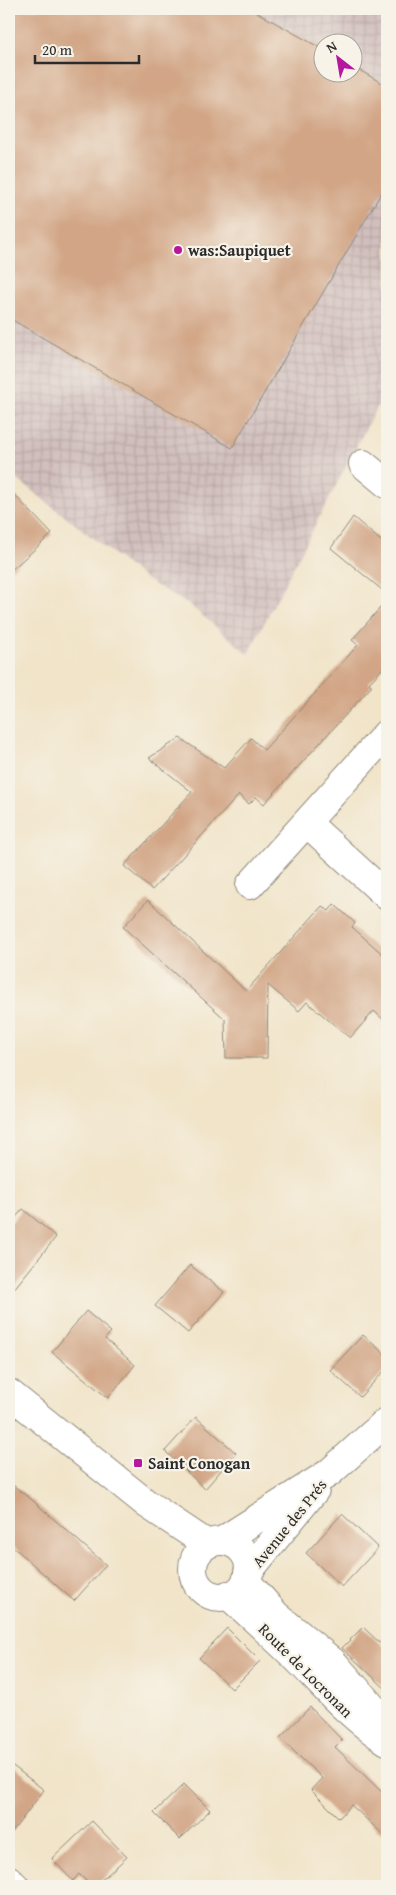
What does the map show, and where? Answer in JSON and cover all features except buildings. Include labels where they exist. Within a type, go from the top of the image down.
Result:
[{"type":"main road","points":[[363,464],[387,484]]},
{"type":"main road","points":[[250,885],[387,733]]},
{"type":"main road","points":[[307,823],[387,896]]},
{"type":"main road","points":[[9,1393],[207,1550]]},
{"type":"main road","name":"Avenue des Prés","points":[[241,1583],[329,1473],[387,1421]]},
{"type":"main road","name":"Avenue des Prés","points":[[207,1550],[329,1473]]},
{"type":"main road","points":[[231,1543],[239,1548],[248,1563],[241,1583],[214,1596],[201,1588],[194,1574],[207,1550],[231,1543]]},
{"type":"main road","name":"Route de Locronan","points":[[241,1583],[339,1668],[387,1724]]},
{"type":"main road","name":"Route de Locronan","points":[[241,1583],[296,1659],[350,1714],[387,1741]]},
{"type":"main road","points":[[9,1880],[15,1886]]},
{"type":"shaded area","name":"was:Saupiquet","points":[[9,9],[374,9],[387,11],[387,388],[248,654],[191,606],[147,580],[9,473]]},
{"type":"place","name":"was:Saupiquet","points":[[178,250]]},
{"type":"place","name":"Saint Conogan","points":[[138,1463]]}]
